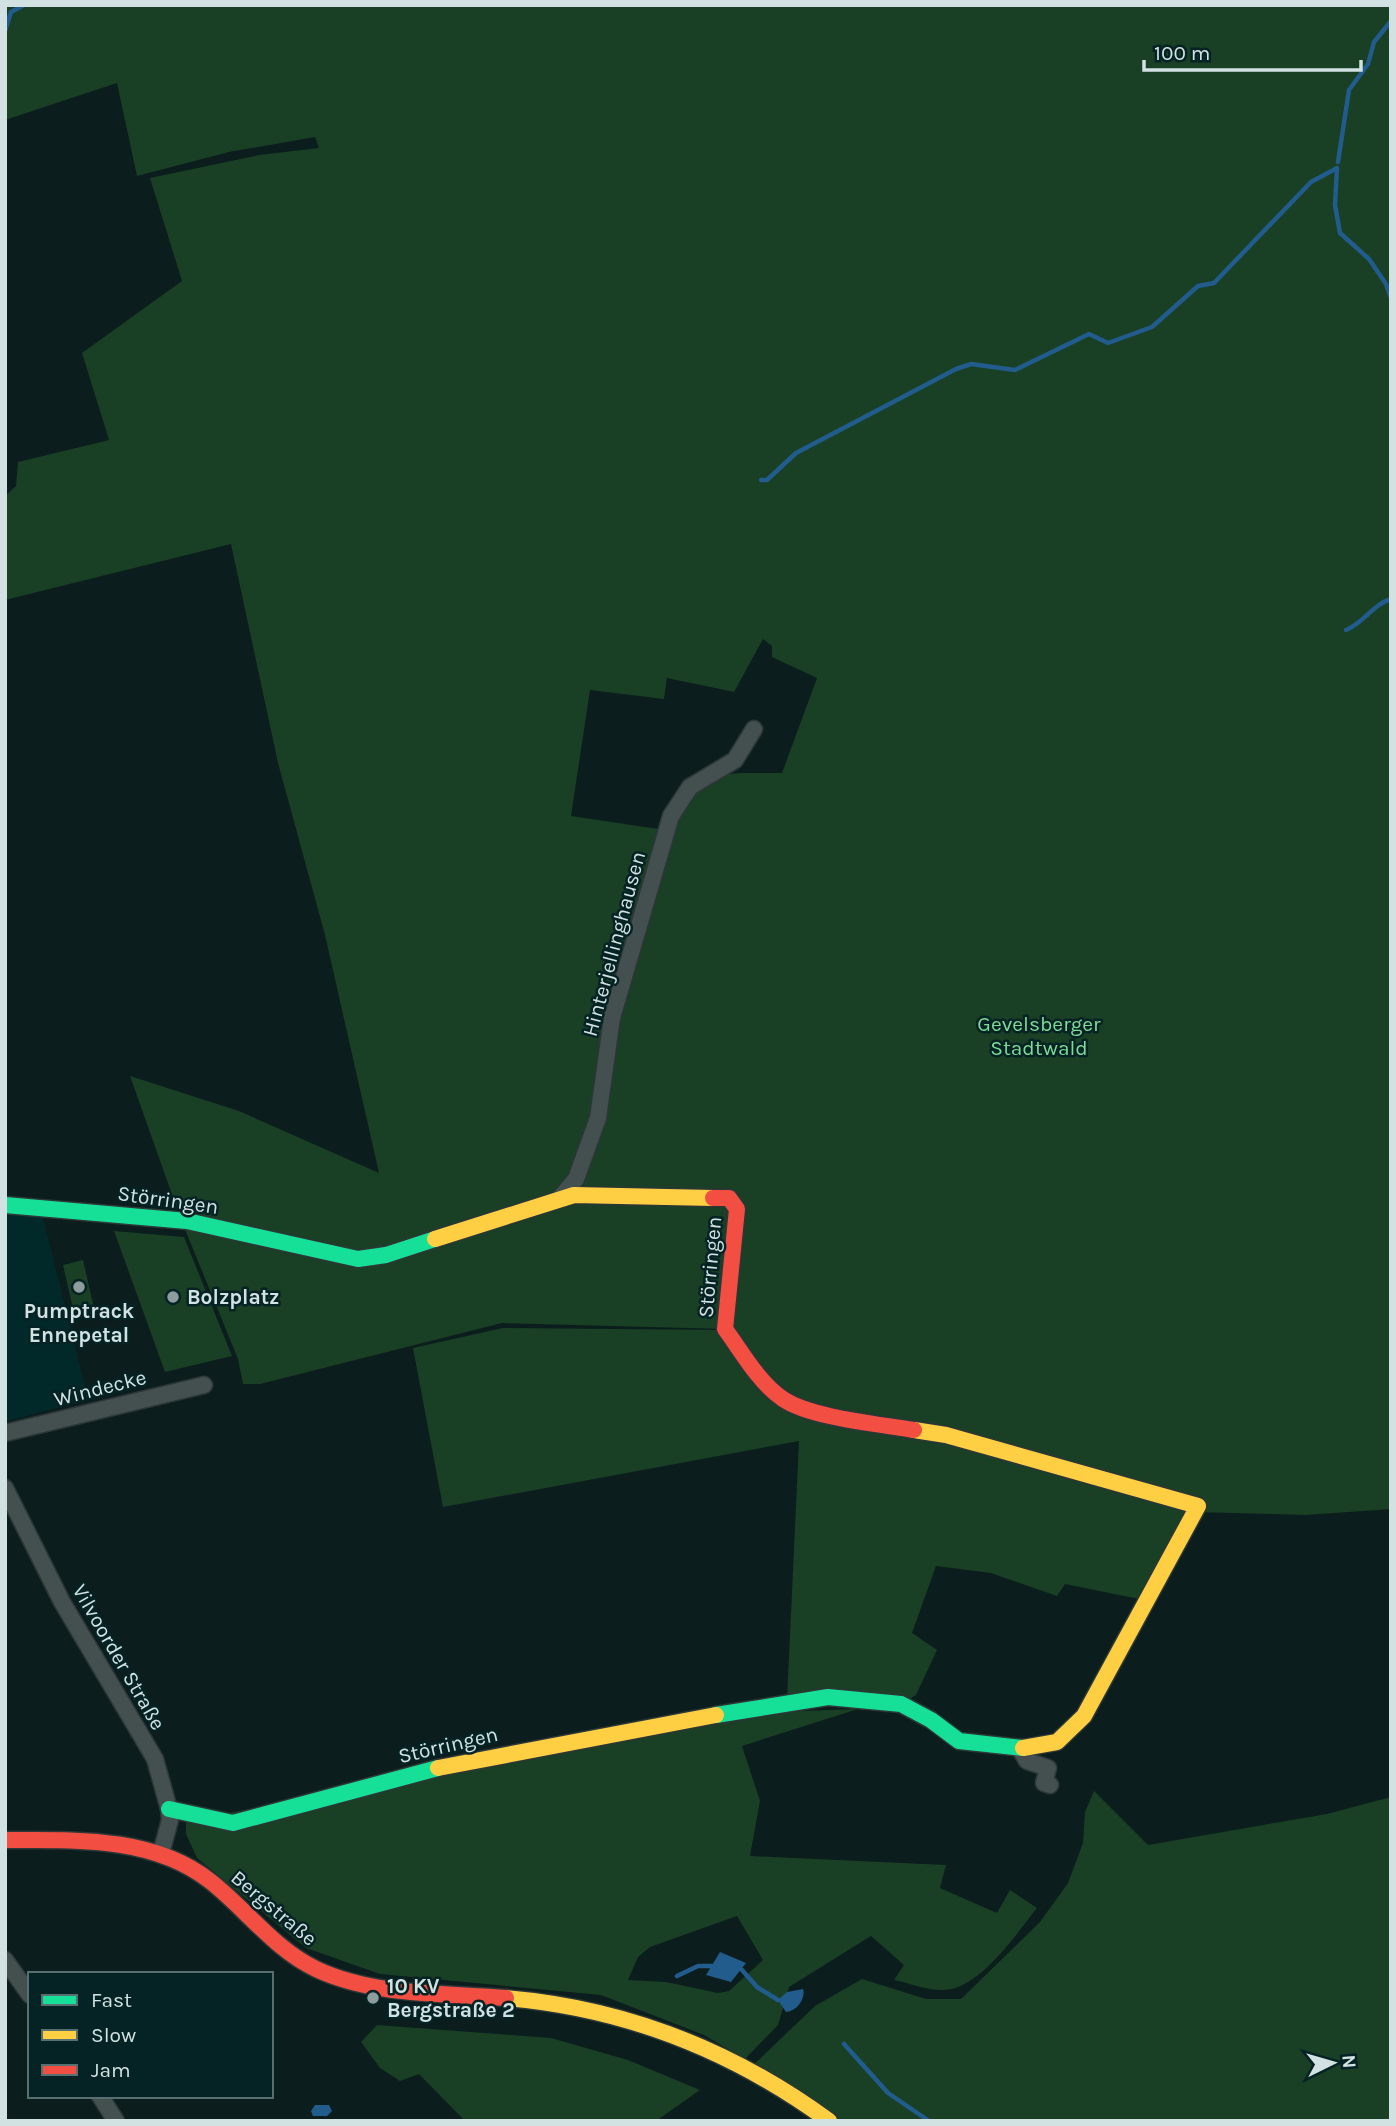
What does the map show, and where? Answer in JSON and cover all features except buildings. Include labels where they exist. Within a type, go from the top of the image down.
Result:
[{"type":"street","name":"Hinterjellinghausen","points":[[560,1198],[576,1179],[598,1118],[612,1018],[671,816],[690,786],[735,760],[754,729]]},
{"type":"street","name":"Störringen","points":[[5,1205],[187,1221],[358,1259],[386,1255],[560,1198],[639,1195],[729,1198],[737,1209],[725,1329],[761,1377],[784,1400],[824,1414],[946,1435],[1198,1506],[1084,1716],[1057,1742],[1020,1749],[959,1741],[931,1720],[901,1704],[817,1698],[604,1734],[452,1764],[233,1823],[169,1809]]},
{"type":"street","name":"Windecke","points":[[5,1433],[204,1385]]},
{"type":"street","name":"Vilvoorder Straße","points":[[5,1488],[62,1602],[155,1759],[170,1820],[161,1853]]},
{"type":"street","name":"Störringen","points":[[1020,1749],[1027,1762],[1048,1768],[1044,1783],[1050,1785]]},
{"type":"street","name":"Bergstraße","points":[[5,1840],[102,1842],[161,1853],[206,1878],[308,1965],[332,1975],[376,1987],[541,2001],[608,2014],[706,2049],[749,2069],[795,2094],[829,2121]]},
{"type":"street","points":[[5,1960],[28,1993]]},
{"type":"street","points":[[101,2098],[116,2121]]},
{"type":"shaded area","points":[[5,1212],[42,1214],[88,1399],[5,1422]]},
{"type":"green space","name":"Gevelsberger Stadtwald","points":[[5,5],[1391,5],[1391,1509],[1306,1515],[1193,1512],[1144,1600],[1065,1584],[1057,1596],[991,1573],[936,1566],[912,1633],[937,1650],[916,1695],[901,1704],[828,1697],[787,1700],[799,1441],[443,1507],[413,1348],[503,1328],[725,1330],[732,1339],[726,1329],[732,1273],[724,1329],[502,1323],[260,1384],[243,1384],[238,1359],[182,1222],[359,1262],[386,1259],[561,1200],[640,1197],[639,1193],[566,1195],[578,1180],[589,1157],[603,1114],[614,1023],[674,817],[684,800],[706,780],[733,774],[782,773],[817,678],[772,657],[772,646],[763,639],[734,692],[667,678],[664,699],[590,690],[571,816],[665,830],[609,1021],[591,1132],[574,1173],[559,1193],[385,1253],[358,1257],[180,1217],[130,1076],[239,1111],[379,1173],[325,935],[278,763],[231,544],[5,600],[5,496],[16,486],[18,462],[109,440],[82,353],[182,281],[150,178],[259,155],[319,148],[315,137],[229,152],[137,176],[117,83],[5,120]],"holes":[[[1050,1466],[1180,1498],[1182,1502]]]},
{"type":"green space","name":"Bolzplatz","points":[[114,1231],[184,1237],[232,1356],[165,1372]]},
{"type":"green space","name":"Pumptrack Ennepetal","points":[[83,1260],[94,1308],[74,1313],[63,1265]]},
{"type":"green space","points":[[858,1709],[742,1746],[760,1801],[750,1856],[946,1865],[940,1888],[997,1913],[1010,1890],[1037,1908],[995,1960],[969,1982],[955,1988],[935,1990],[894,1980],[904,1965],[871,1936],[789,1987],[778,2025],[745,2059],[704,2035],[601,1995],[380,1974],[306,1948],[197,1858],[186,1834],[186,1821],[773,1712]],"holes":[[[737,1916],[763,1960],[729,1991],[718,1993],[666,1982],[628,1980],[638,1957],[650,1947]]]},
{"type":"green space","points":[[1094,1791],[1148,1845],[1327,1814],[1391,1797],[1391,2121],[832,2121],[748,2070],[815,2006],[862,1979],[926,1999],[961,1999],[1040,1922],[1068,1883],[1083,1843],[1085,1812]]},
{"type":"green space","points":[[377,2025],[551,2038],[628,2060],[700,2090],[656,2121],[465,2121],[419,2074],[400,2081],[380,2068],[361,2042]]},
{"type":"water","points":[[720,1952],[746,1963],[731,1982],[706,1975]]},
{"type":"water","points":[[803,1989],[800,2003],[786,2012],[778,2000],[787,1992]]},
{"type":"water","points":[[315,2105],[329,2105],[332,2111],[327,2116],[313,2116],[311,2111]]},
{"type":"waterway","points":[[5,31],[11,12],[24,5]]},
{"type":"waterway","points":[[1338,162],[1349,90],[1368,64],[1374,42],[1391,21]]},
{"type":"waterway","points":[[761,480],[767,480],[796,453],[956,369],[971,364],[1015,370],[1089,334],[1108,343],[1152,327],[1198,286],[1214,283],[1311,182],[1337,168],[1335,205],[1340,233],[1369,259],[1386,284],[1391,298]]},
{"type":"waterway","points":[[1346,630],[1378,605],[1391,599]]},
{"type":"waterway","points":[[677,1976],[698,1966],[712,1966]]},
{"type":"waterway","points":[[742,1970],[757,1987],[778,2000]]},
{"type":"waterway","points":[[844,2044],[888,2093],[929,2121]]},
{"type":"traffic: fast","points":[[5,1205],[187,1221],[358,1259],[386,1255],[435,1239]]},
{"type":"traffic: fast","points":[[716,1715],[828,1697],[901,1704],[931,1720],[959,1741],[1023,1748]]},
{"type":"traffic: fast","points":[[169,1809],[233,1823],[438,1768]]},
{"type":"traffic: slow","points":[[435,1239],[574,1195],[713,1198]]},
{"type":"traffic: slow","points":[[914,1430],[946,1435],[1198,1506],[1084,1716],[1057,1742],[1023,1748]]},
{"type":"traffic: slow","points":[[438,1768],[716,1715]]},
{"type":"traffic: slow","points":[[506,1998],[593,2011],[676,2037],[754,2073],[829,2121]]},
{"type":"traffic: jam","points":[[713,1198],[729,1198],[737,1209],[725,1329],[759,1376],[774,1392],[795,1406],[846,1419],[914,1430]]},
{"type":"traffic: jam","points":[[5,1840],[85,1841],[138,1848],[164,1856],[188,1866],[210,1881],[273,1940],[316,1969],[338,1978],[385,1989],[506,1998]]},
{"type":"place","name":"Pumptrack Ennepetal","points":[[79,1287]]},
{"type":"place","name":"Bolzplatz","points":[[173,1297]]},
{"type":"place","name":"10 KV Bergstraße 2","points":[[373,1998]]}]
